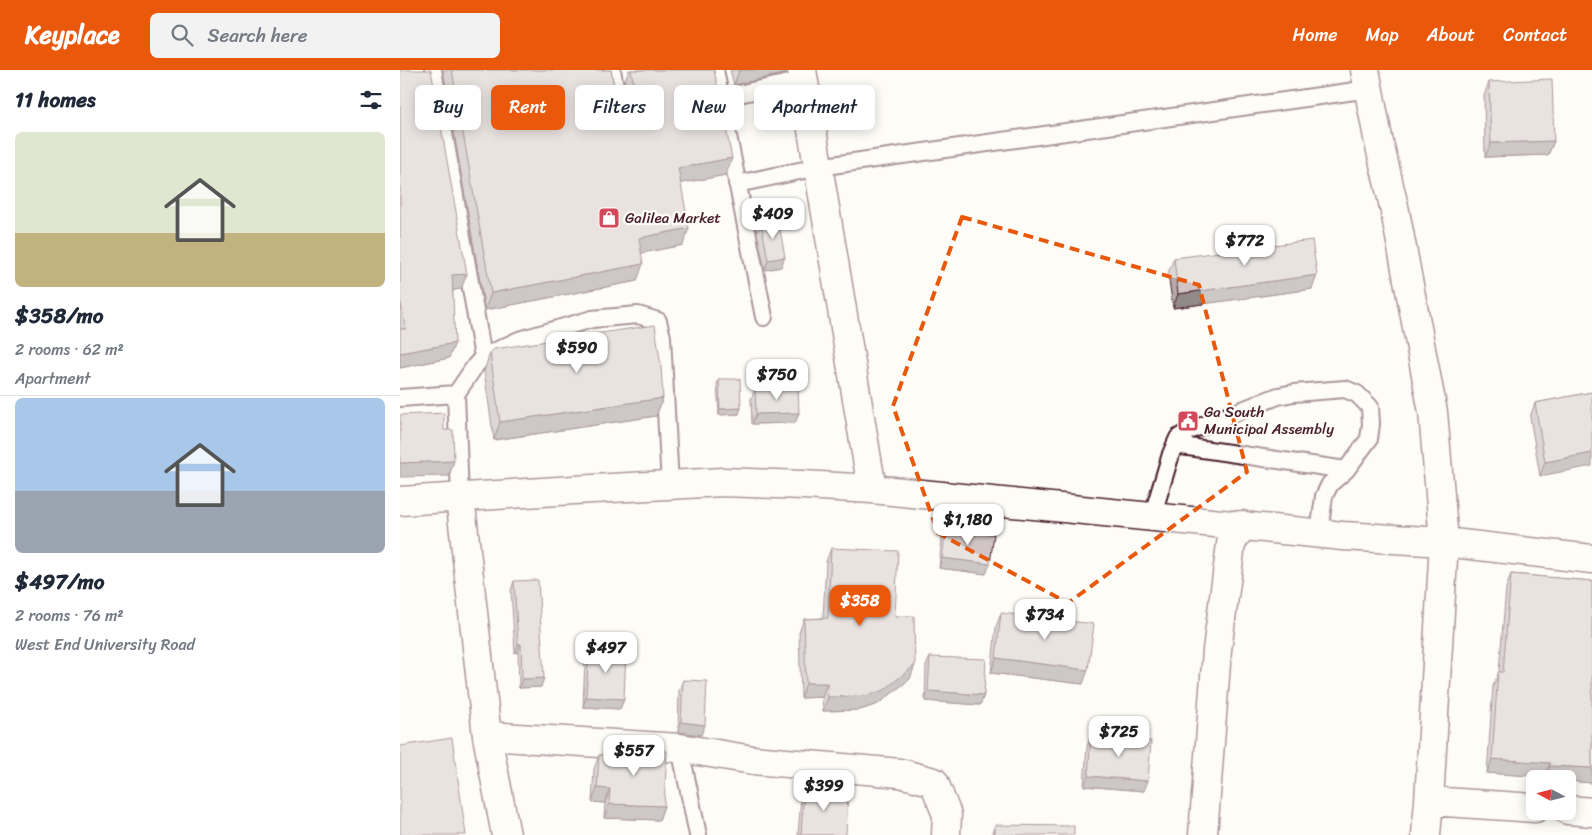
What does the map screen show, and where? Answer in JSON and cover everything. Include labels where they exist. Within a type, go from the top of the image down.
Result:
[{"type":"street","points":[[803,75],[872,489]]},
{"type":"street","points":[[1367,79],[1395,211],[1433,412],[1444,542],[1426,835]]},
{"type":"street","points":[[400,501],[723,482],[872,489],[1319,534],[1444,542],[1592,559]]},
{"type":"street","points":[[460,497],[487,736],[506,835]]},
{"type":"street","points":[[1203,835],[1217,650],[1231,544],[1242,525]]},
{"type":"street","points":[[487,736],[680,748],[753,760],[900,773],[934,782],[947,815],[946,835]]},
{"type":"street","points":[[1429,801],[1526,807]]},
{"type":"street","points":[[1576,811],[1592,812]]},
{"type":"lane","points":[[433,70],[483,357]]},
{"type":"lane","points":[[612,70],[615,85]]},
{"type":"lane","points":[[715,70],[718,85]]},
{"type":"lane","points":[[744,91],[803,75]]},
{"type":"lane","points":[[737,184],[818,167],[1367,79]]},
{"type":"lane","points":[[726,130],[764,317]]},
{"type":"lane","points":[[460,497],[456,394],[483,357],[519,340],[592,319],[638,315],[658,321],[662,337],[670,485]]},
{"type":"lane","points":[[1152,516],[1178,438],[1189,431],[1278,396],[1345,389],[1357,394],[1370,407],[1371,424],[1369,439],[1346,470],[1330,484],[1324,496],[1319,534]]},
{"type":"lane","points":[[400,398],[456,394]]},
{"type":"lane","points":[[1175,445],[1346,470]]},
{"type":"lane","points":[[680,748],[698,835]]},
{"type":"highlighted area","points":[[962,217],[1199,285],[1247,472],[1068,603],[938,533],[893,406]]},
{"type":"building","points":[[400,70],[431,70],[434,85],[415,85],[415,130],[442,130],[467,274],[452,275],[455,343],[400,353],[400,329],[406,329],[400,299]]},
{"type":"building","points":[[452,70],[611,70],[614,85],[575,85],[575,130],[664,130],[664,85],[634,85],[631,70],[714,70],[717,85],[674,85],[674,130],[726,130],[732,158],[678,168],[689,228],[639,238],[643,264],[491,293],[462,130],[481,130],[481,85],[455,85]]},
{"type":"building","points":[[1552,79],[1554,141],[1491,143],[1489,82]]},
{"type":"building","points":[[778,219],[785,257],[768,260],[761,223]]},
{"type":"building","points":[[1312,240],[1317,275],[1178,294],[1174,258]]},
{"type":"building","points":[[655,325],[663,398],[500,422],[490,353],[494,349]]},
{"type":"building","points":[[719,379],[740,379],[741,408],[720,409]]},
{"type":"building","points":[[798,388],[799,413],[756,414],[755,389]]},
{"type":"building","points":[[1592,392],[1592,453],[1545,462],[1535,403]]},
{"type":"building","points":[[444,413],[444,430],[453,430],[454,461],[400,463],[400,415]]},
{"type":"building","points":[[946,528],[994,534],[990,564],[942,558]]},
{"type":"building","points":[[831,548],[898,551],[895,617],[914,616],[915,665],[884,690],[865,696],[828,697],[827,683],[806,683],[804,619],[828,618]]},
{"type":"building","points":[[1511,574],[1592,581],[1592,768],[1550,766],[1550,763],[1492,759],[1498,672],[1503,672]]},
{"type":"building","points":[[538,580],[544,678],[522,679],[521,644],[518,644],[514,581]]},
{"type":"building","points":[[1001,613],[1094,624],[1088,670],[996,658]]},
{"type":"building","points":[[589,648],[626,650],[624,699],[586,697]]},
{"type":"building","points":[[930,657],[986,659],[984,695],[928,691]]},
{"type":"building","points":[[683,680],[707,681],[705,725],[681,722]]},
{"type":"building","points":[[1091,736],[1151,741],[1148,781],[1088,776]]},
{"type":"building","points":[[452,738],[466,835],[400,835],[400,746]]},
{"type":"building","points":[[612,748],[667,751],[664,806],[609,804],[610,789],[597,788],[599,755],[612,755]]},
{"type":"building","points":[[804,787],[848,791],[846,835],[801,835]]},
{"type":"building","points":[[995,825],[1074,826],[1074,835],[995,835]]},
{"type":"place","name":"Galilea Market","points":[[609,218]]},
{"type":"place","name":"Ga South Municipal Assembly","points":[[1188,421]]}]
